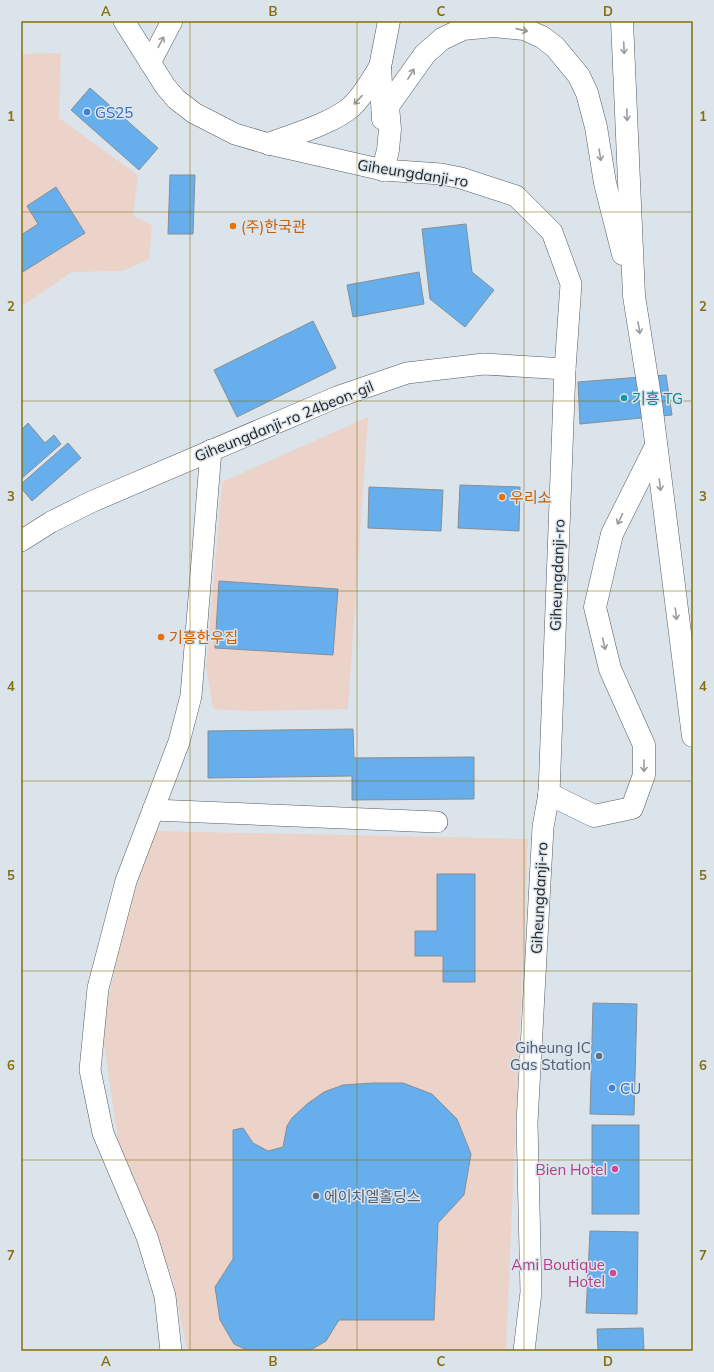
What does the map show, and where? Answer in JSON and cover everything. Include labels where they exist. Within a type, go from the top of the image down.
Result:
[{"type":"highway","points":[[383,170],[384,129],[380,67],[390,21]]},
{"type":"highway","points":[[622,21],[634,296],[656,446],[693,736]]},
{"type":"highway","points":[[383,170],[388,150],[390,129],[388,106],[425,54],[442,39],[462,30],[494,26],[524,29],[542,37],[556,47],[579,76],[587,93],[596,127],[605,182],[634,296]]},
{"type":"highway","points":[[269,144],[333,118],[351,108],[363,94],[380,67]]},
{"type":"highway","points":[[549,794],[594,816],[632,808],[644,775],[644,745],[610,669],[595,607],[612,534],[656,446]]},
{"type":"street","name":"Giheungdanji-ro","points":[[124,21],[165,86],[176,98],[194,113],[235,134],[269,144],[383,170],[447,176],[516,196],[552,232],[571,284],[565,369],[549,794],[543,827],[527,1123],[531,1292],[524,1351]]},
{"type":"street","points":[[150,63],[172,21]]},
{"type":"street","points":[[388,106],[388,69],[399,21]]},
{"type":"street","name":"Giheungdanji-ro 24beon-gil","points":[[21,541],[51,522],[91,502],[337,397],[407,373],[484,364],[565,369]]},
{"type":"street","points":[[171,1351],[165,1296],[147,1237],[103,1133],[90,1070],[98,988],[126,881],[179,742],[191,696],[211,450]]},
{"type":"street","points":[[153,810],[437,822]]},
{"type":"shaded area","points":[[61,53],[59,118],[138,175],[133,216],[152,225],[149,259],[123,271],[72,272],[21,307],[21,54]]},
{"type":"shaded area","points":[[368,417],[348,709],[250,711],[213,709],[206,668],[222,482]]},
{"type":"shaded area","points":[[155,831],[528,839],[506,1351],[187,1351],[173,1280],[118,1140],[102,1031],[125,919]]},
{"type":"building","points":[[90,88],[158,148],[139,170],[71,110]]},
{"type":"building","points":[[170,175],[195,175],[193,234],[168,234]]},
{"type":"building","points":[[56,187],[85,233],[21,273],[21,235],[38,224],[27,206]]},
{"type":"building","points":[[466,224],[472,272],[494,290],[465,327],[430,299],[422,229]]},
{"type":"building","points":[[419,272],[424,304],[353,317],[347,285]]},
{"type":"building","points":[[313,321],[336,368],[237,417],[214,370]]},
{"type":"building","name":"기흥 TG","points":[[666,375],[672,415],[580,424],[578,382]]},
{"type":"building","points":[[28,423],[45,443],[54,435],[61,444],[21,479],[21,430]]},
{"type":"building","points":[[68,443],[81,458],[32,501],[21,488],[21,484]]},
{"type":"building","points":[[460,485],[520,487],[519,531],[458,528]]},
{"type":"building","points":[[369,487],[443,490],[441,531],[368,528]]},
{"type":"building","points":[[219,581],[338,589],[333,655],[215,648]]},
{"type":"building","points":[[353,729],[354,758],[474,757],[474,799],[352,800],[352,776],[208,778],[208,731]]},
{"type":"building","points":[[437,874],[475,874],[475,982],[443,982],[443,956],[415,956],[415,931],[437,931]]},
{"type":"building","points":[[593,1003],[637,1004],[634,1115],[590,1114]]},
{"type":"building","points":[[403,1083],[432,1094],[457,1119],[471,1154],[464,1195],[438,1223],[434,1320],[339,1320],[326,1341],[309,1351],[249,1351],[234,1344],[220,1320],[215,1287],[233,1259],[233,1130],[243,1128],[253,1143],[268,1151],[283,1147],[287,1126],[292,1118],[307,1104],[324,1092],[343,1085]]},
{"type":"building","name":"Bien Hotel","points":[[592,1125],[639,1125],[639,1214],[592,1214]]},
{"type":"building","name":"Ami Boutique Hotel","points":[[590,1231],[638,1232],[637,1314],[586,1313]]},
{"type":"building","points":[[643,1328],[644,1351],[598,1351],[597,1329]]},
{"type":"place","name":"GS25","points":[[87,112]]},
{"type":"place","name":"(주)한국관","points":[[233,226]]},
{"type":"place","name":"기흥 TG","points":[[624,398]]},
{"type":"place","name":"우리소","points":[[502,497]]},
{"type":"place","name":"기흥한우집","points":[[161,637]]},
{"type":"place","name":"Giheung IC Gas Station","points":[[599,1056]]},
{"type":"place","name":"CU","points":[[612,1088]]},
{"type":"place","name":"Bien Hotel","points":[[615,1169]]},
{"type":"place","name":"에이치엘홀딩스","points":[[316,1196]]},
{"type":"place","name":"Ami Boutique Hotel","points":[[613,1273]]}]
